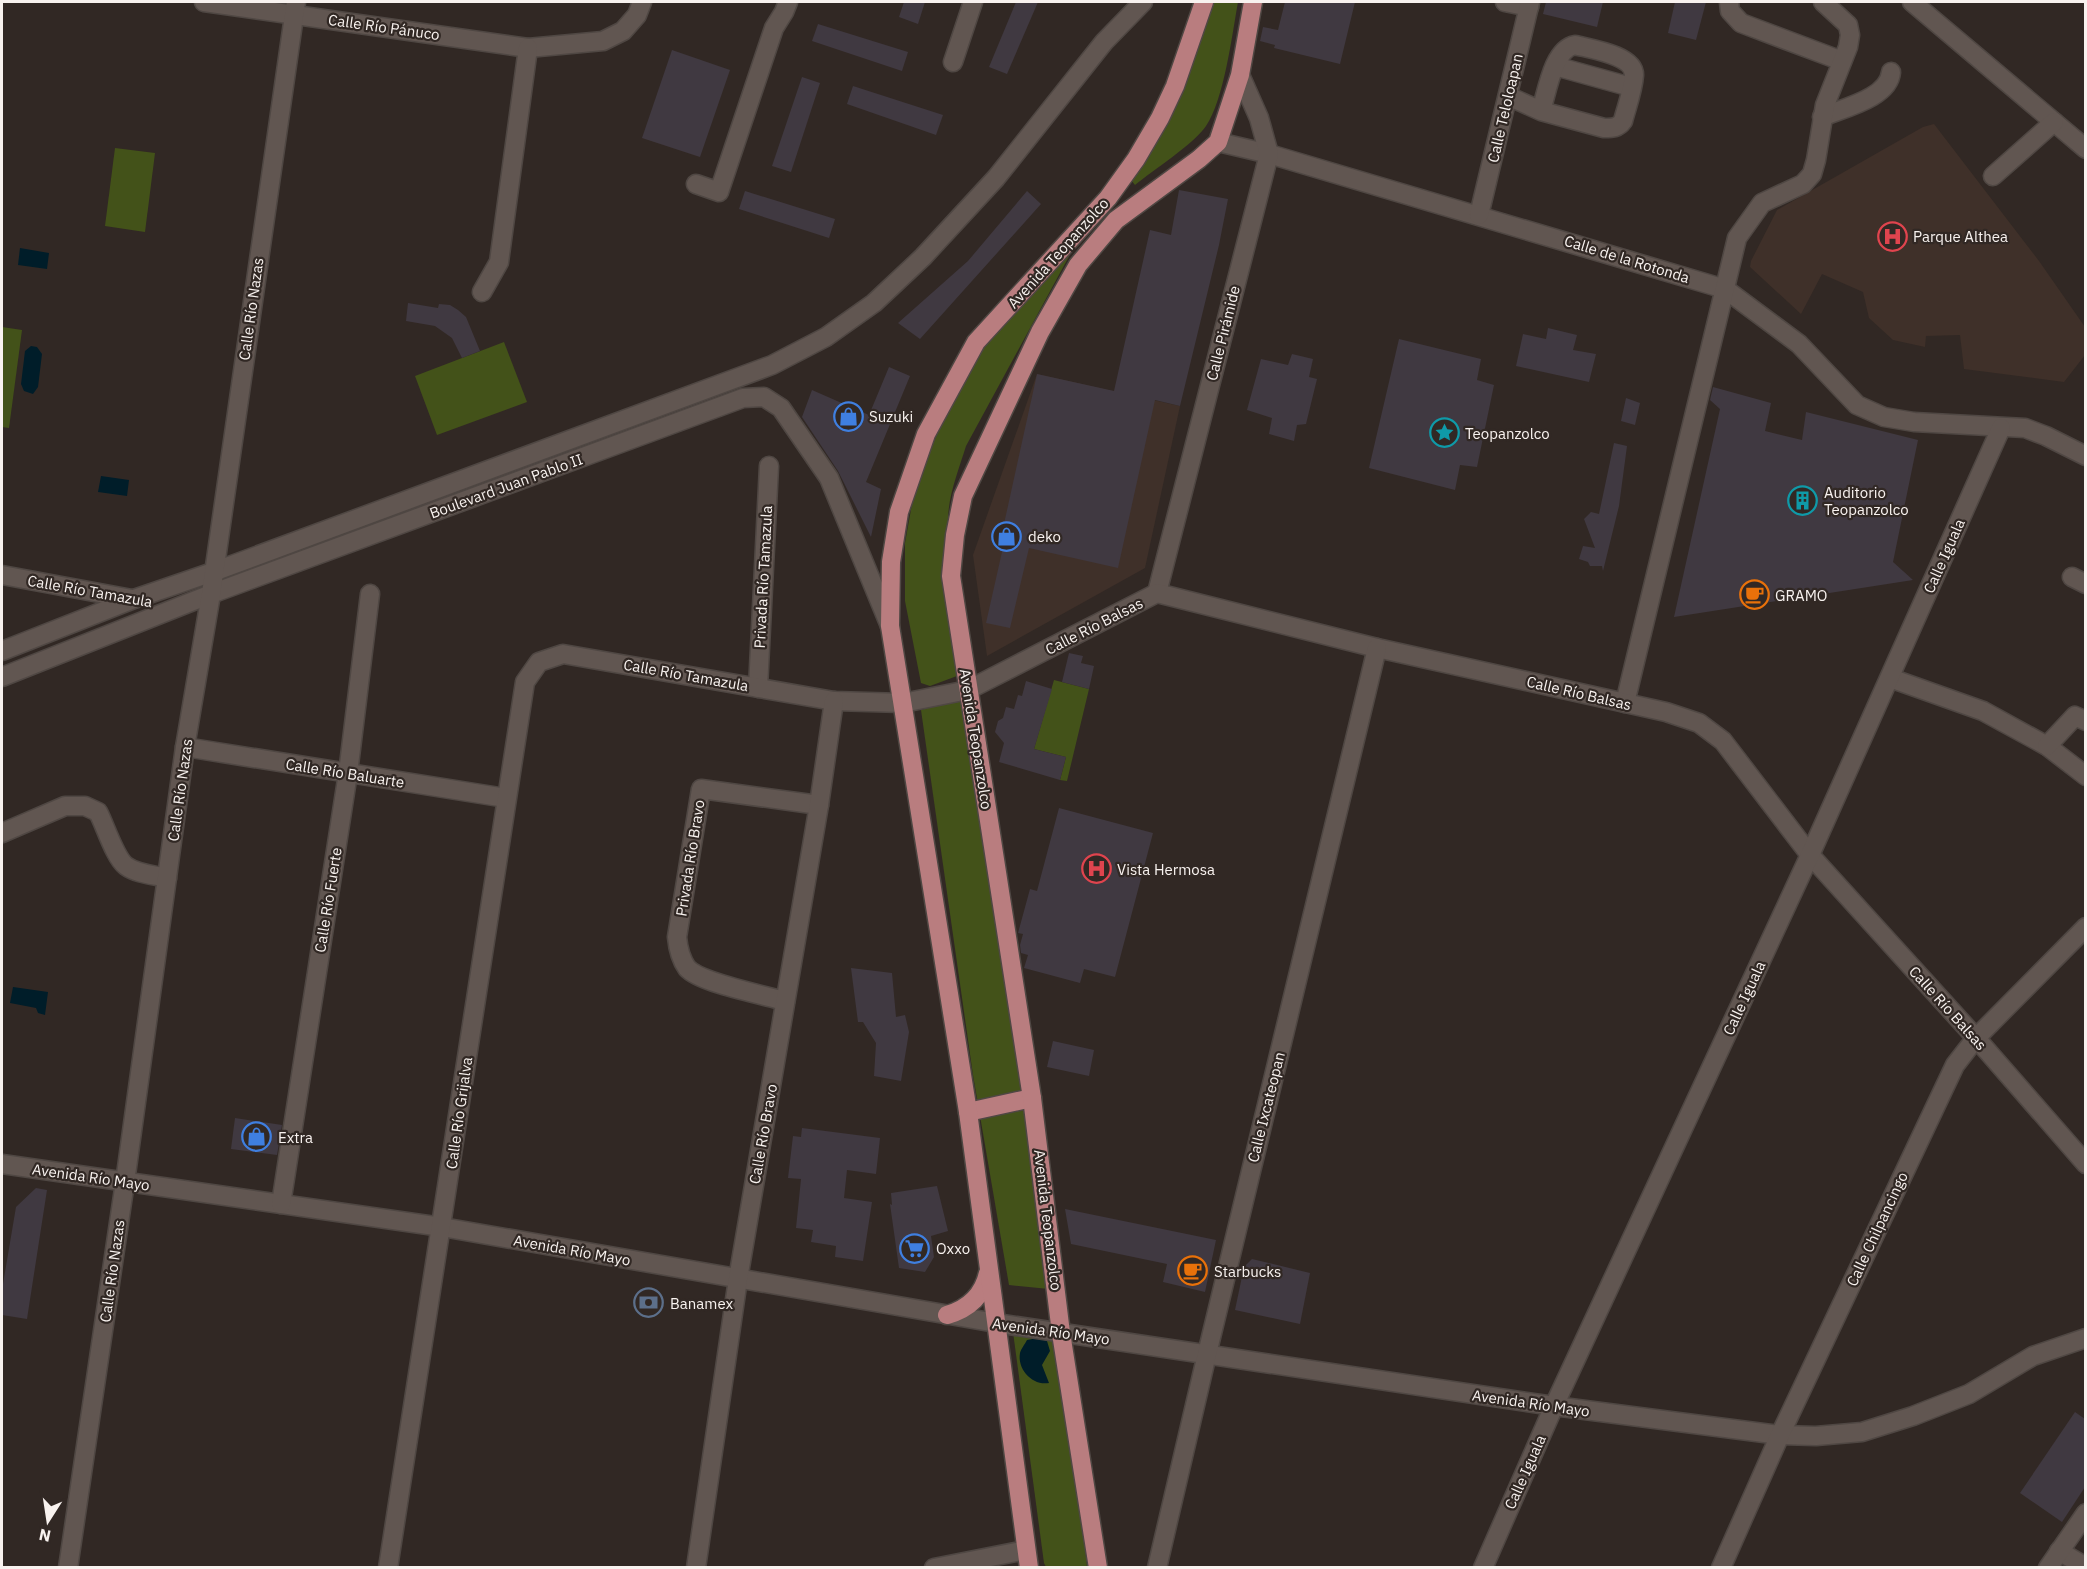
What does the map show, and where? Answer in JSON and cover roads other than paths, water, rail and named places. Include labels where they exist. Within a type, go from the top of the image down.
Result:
[{"type":"main road","name":"Avenida Teopanzolco","points":[[1028,1559],[968,1112],[890,627],[891,562],[900,512],[926,434],[976,342],[1108,198],[1136,159],[1160,118],[1175,86],[1204,2]]},
{"type":"main road","points":[[1218,142],[1240,75],[1253,2]]},
{"type":"main road","name":"Avenida Teopanzolco","points":[[1098,1568],[1061,1333],[1032,1098],[951,576],[955,535],[963,496],[1040,333],[1078,265],[1116,220],[1199,159],[1218,142]]},
{"type":"main road","points":[[968,1112],[1032,1098]]},
{"type":"main road","points":[[947,1315],[958,1312],[976,1299],[982,1290],[988,1268]]},
{"type":"street","name":"Calle Río Pánuco","points":[[204,2],[295,7],[528,48],[603,40],[623,31],[637,15],[642,2]]},
{"type":"street","points":[[953,62],[973,2]]},
{"type":"street","name":"Boulevard Juan Pablo II","points":[[2,651],[134,599],[213,572],[772,365],[826,337],[874,303],[923,257],[996,178],[1104,42],[1143,2]]},
{"type":"street","points":[[1505,2],[1529,4]]},
{"type":"street","points":[[1729,2],[1730,11],[1741,23],[1842,61]]},
{"type":"street","points":[[1625,703],[1737,238],[1762,203],[1803,184],[1812,174],[1816,160],[1822,117],[1850,35],[1848,25],[1823,2]]},
{"type":"street","points":[[1912,2],[2085,149]]},
{"type":"street","name":"Calle Teloloapan","points":[[1479,215],[1529,4]]},
{"type":"street","name":"Calle Río Nazas","points":[[68,1568],[125,1182],[185,747],[211,594],[295,7]]},
{"type":"street","points":[[696,184],[719,192],[774,28],[786,7]]},
{"type":"street","points":[[1506,102],[1604,128],[1620,126],[1634,73],[1631,65],[1623,58],[1575,45],[1567,46],[1560,54],[1555,66],[1541,111]]},
{"type":"street","points":[[482,292],[498,262],[528,48]]},
{"type":"street","points":[[1555,66],[1631,87]]},
{"type":"street","points":[[1822,117],[1875,95],[1885,88],[1890,80],[1891,72]]},
{"type":"street","name":"Calle Pirámide","points":[[1157,593],[1269,154],[1259,118],[1240,75]]},
{"type":"street","points":[[1993,176],[2054,122]]},
{"type":"street","name":"Calle de la Rotonda","points":[[1218,142],[1269,154],[1725,289],[1799,344],[1857,405],[1884,417],[1904,420],[2025,428],[2085,456]]},
{"type":"street","name":"Boulevard Juan Pablo II","points":[[2,677],[211,594],[743,398],[764,397],[781,408],[829,478],[890,627]]},
{"type":"street","name":"Calle Iguala","points":[[1484,1568],[1554,1406],[1810,855],[2001,428]]},
{"type":"street","name":"Privada Río Tamazula","points":[[758,688],[769,466]]},
{"type":"street","name":"Calle Río Tamazula","points":[[2,575],[178,607]]},
{"type":"street","name":"Calle Río Balsas","points":[[903,703],[968,690],[1157,593],[1377,648],[1625,703],[1699,723],[1723,741],[1810,855],[1976,1038],[2085,1164]]},
{"type":"street","name":"Calle Río Fuerte","points":[[281,1204],[348,773],[370,594]]},
{"type":"street","name":"Calle Ixcateopan","points":[[1157,1568],[1377,648]]},
{"type":"street","name":"Calle Río Tamazula","points":[[539,662],[563,654],[834,701],[903,703]]},
{"type":"street","name":"Calle Río Grijalva","points":[[388,1568],[525,682],[539,662]]},
{"type":"street","points":[[1890,678],[1983,711],[2047,746],[2085,776]]},
{"type":"street","name":"Calle Río Bravo","points":[[696,1568],[738,1279],[819,805],[834,701]]},
{"type":"street","points":[[2047,746],[2075,716],[2085,721]]},
{"type":"street","name":"Calle Río Baluarte","points":[[185,747],[506,798]]},
{"type":"street","name":"Privada Río Bravo","points":[[785,1001],[703,979],[688,969],[679,953],[677,937],[702,789],[819,805]]},
{"type":"street","points":[[2,833],[64,806],[85,806],[98,812],[119,858],[126,866],[139,872],[167,878]]},
{"type":"street","name":"Calle Chilpancingo","points":[[1721,1568],[1780,1435],[1955,1065],[1976,1038],[2085,927]]},
{"type":"street","name":"Avenida Río Mayo","points":[[2,1164],[442,1227],[1061,1333],[1554,1406],[1780,1435],[1816,1436],[1862,1432],[1913,1416],[1969,1394],[2033,1356],[2085,1338]]},
{"type":"street","points":[[2048,1568],[2085,1513]]},
{"type":"street","points":[[2059,1551],[2085,1567]]},
{"type":"street","points":[[934,1568],[1028,1559]]},
{"type":"water","points":[[20,248],[49,253],[47,269],[18,265]]},
{"type":"water","points":[[31,346],[37,347],[42,354],[38,387],[33,394],[24,391],[21,384],[25,351]]},
{"type":"water","points":[[101,476],[129,480],[127,496],[98,492]]},
{"type":"water","points":[[13,987],[48,992],[45,1015],[38,1013],[36,1008],[10,1003]]},
{"type":"water","points":[[1038,1338],[1047,1341],[1050,1351],[1042,1365],[1049,1383],[1037,1382],[1027,1376],[1021,1365],[1020,1353],[1027,1340]]},
{"type":"place","name":"Parque Althea","points":[[1892,236]]},
{"type":"place","name":"Suzuki","points":[[848,416]]},
{"type":"place","name":"Teopanzolco","points":[[1444,433]]},
{"type":"place","name":"Auditorio Teopanzolco","points":[[1803,501]]},
{"type":"place","name":"deko","points":[[1007,536]]},
{"type":"place","name":"GRAMO","points":[[1754,595]]},
{"type":"place","name":"Vista Hermosa","points":[[1096,869]]},
{"type":"place","name":"Extra","points":[[257,1137]]},
{"type":"place","name":"Oxxo","points":[[915,1248]]},
{"type":"place","name":"Starbucks","points":[[1193,1271]]},
{"type":"place","name":"Banamex","points":[[649,1303]]}]
